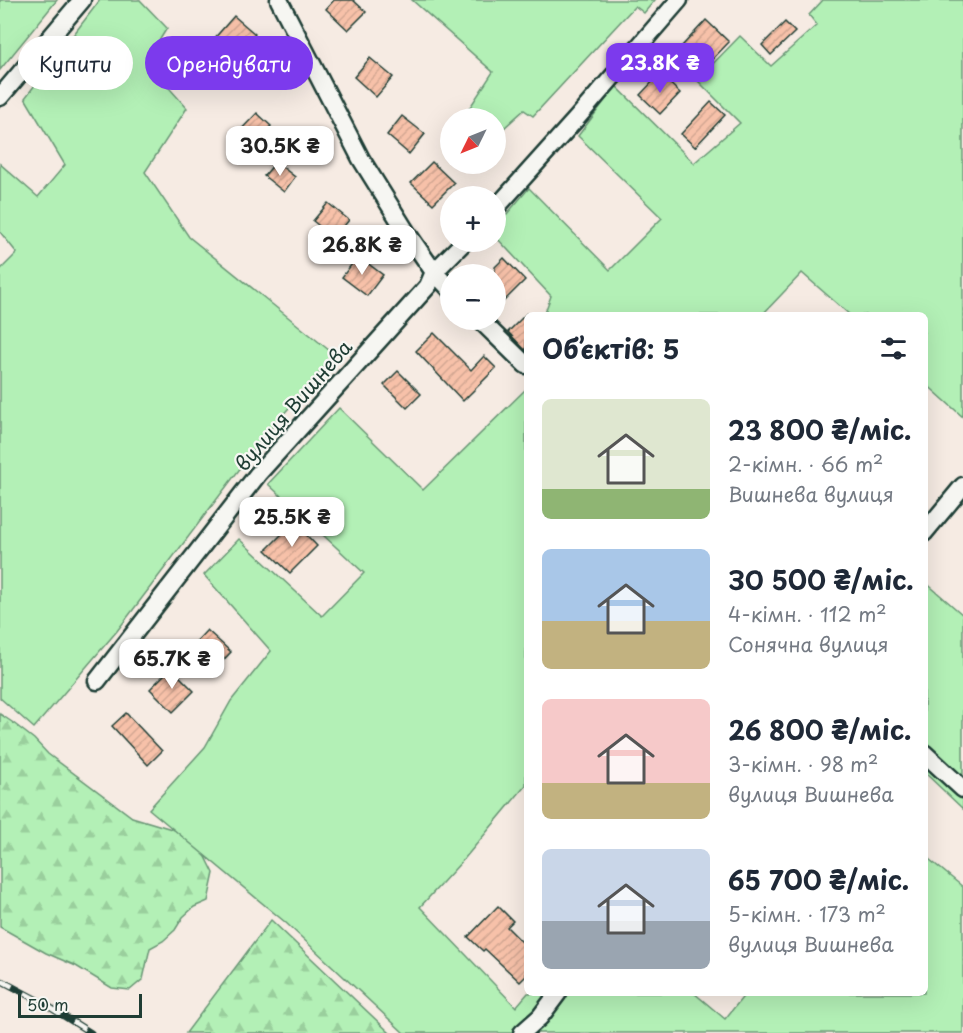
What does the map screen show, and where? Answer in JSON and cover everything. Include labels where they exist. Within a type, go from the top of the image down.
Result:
[{"type":"street","points":[[0,97],[82,0]]},
{"type":"street","points":[[279,0],[361,159],[407,233],[440,278]]},
{"type":"street","points":[[506,197],[679,0]]},
{"type":"street","name":"вулиця Вишнева","points":[[97,681],[258,474],[428,286],[434,272],[454,252]]},
{"type":"street","points":[[490,330],[524,363]]},
{"type":"street","points":[[928,528],[963,486]]},
{"type":"street","points":[[928,757],[963,789]]},
{"type":"street","points":[[522,1033],[540,1017],[556,996]]},
{"type":"green space","points":[[0,0],[57,0],[28,36],[18,36],[18,48],[0,70]]},
{"type":"green space","points":[[100,0],[140,0],[167,28],[162,36],[145,36],[145,90],[171,90],[187,108],[145,172],[189,237],[335,355],[267,433],[117,631],[34,728],[0,698],[0,270],[17,253],[0,232],[0,164],[38,197],[65,165],[25,98],[31,90],[133,90],[133,36],[72,36]]},
{"type":"green space","points":[[412,0],[655,0],[644,13],[635,6],[533,116],[524,110],[506,126],[506,108],[470,108],[493,72]]},
{"type":"green space","points":[[823,0],[963,0],[963,417],[928,386],[928,312],[847,312],[802,273],[765,312],[545,312],[551,296],[506,248],[506,215],[529,188],[610,270],[662,218],[578,136],[616,86],[694,163],[740,123],[697,80],[740,36],[771,66],[817,25],[809,15]]},
{"type":"green space","points":[[524,391],[524,787],[465,858],[420,907],[516,1007],[525,996],[698,996],[725,1019],[744,996],[928,996],[928,858],[963,887],[963,1033],[404,1033],[285,922],[149,809],[205,747],[231,701],[271,651],[204,575],[239,539],[322,616],[364,573],[268,484],[339,408],[423,490]]},
{"type":"green space","points":[[928,584],[963,615],[963,809],[928,776]]},
{"type":"green space","points":[[0,714],[34,739],[48,754],[132,817],[175,830],[196,845],[206,857],[214,873],[208,901],[194,907],[183,917],[175,930],[163,941],[150,948],[143,979],[130,990],[112,988],[76,966],[46,953],[0,927]]},
{"type":"green space","points":[[271,920],[390,1033],[186,1033]]},
{"type":"building","points":[[334,0],[353,0],[366,12],[348,30],[326,9]]},
{"type":"building","points":[[234,16],[255,34],[253,36],[216,36]]},
{"type":"building","points":[[706,20],[729,42],[704,68],[682,46]]},
{"type":"building","points":[[785,22],[795,32],[771,55],[762,45]]},
{"type":"building","points":[[370,58],[393,77],[376,97],[354,77]]},
{"type":"building","points":[[660,74],[680,93],[660,114],[640,95]]},
{"type":"building","points":[[711,102],[725,115],[695,147],[681,134]]},
{"type":"building","points":[[257,113],[271,126],[248,151],[234,137]]},
{"type":"building","points":[[402,116],[425,134],[409,154],[387,135]]},
{"type":"building","points":[[276,162],[295,177],[284,192],[264,176]]},
{"type":"building","points":[[432,162],[440,170],[440,174],[445,174],[454,183],[451,186],[440,186],[440,197],[433,204],[411,183]]},
{"type":"building","points":[[328,203],[349,220],[334,238],[313,221]]},
{"type":"building","points":[[358,256],[383,275],[367,296],[342,277]]},
{"type":"building","points":[[504,258],[525,280],[506,299],[506,264],[498,264]]},
{"type":"building","points":[[524,316],[524,349],[508,332]]},
{"type":"building","points":[[434,333],[471,370],[484,356],[496,368],[463,401],[416,351]]},
{"type":"building","points":[[398,371],[421,394],[407,408],[384,385]]},
{"type":"building","points":[[294,522],[317,546],[290,573],[266,550]]},
{"type":"building","points":[[207,630],[231,652],[214,670],[191,647]]},
{"type":"building","points":[[171,668],[194,691],[173,712],[150,689]]},
{"type":"building","points":[[126,713],[162,751],[148,765],[112,726]]},
{"type":"building","points":[[498,906],[513,921],[507,927],[524,944],[524,978],[520,982],[485,949],[483,951],[468,937]]},
{"type":"railway","points":[[0,980],[91,1033]]}]
